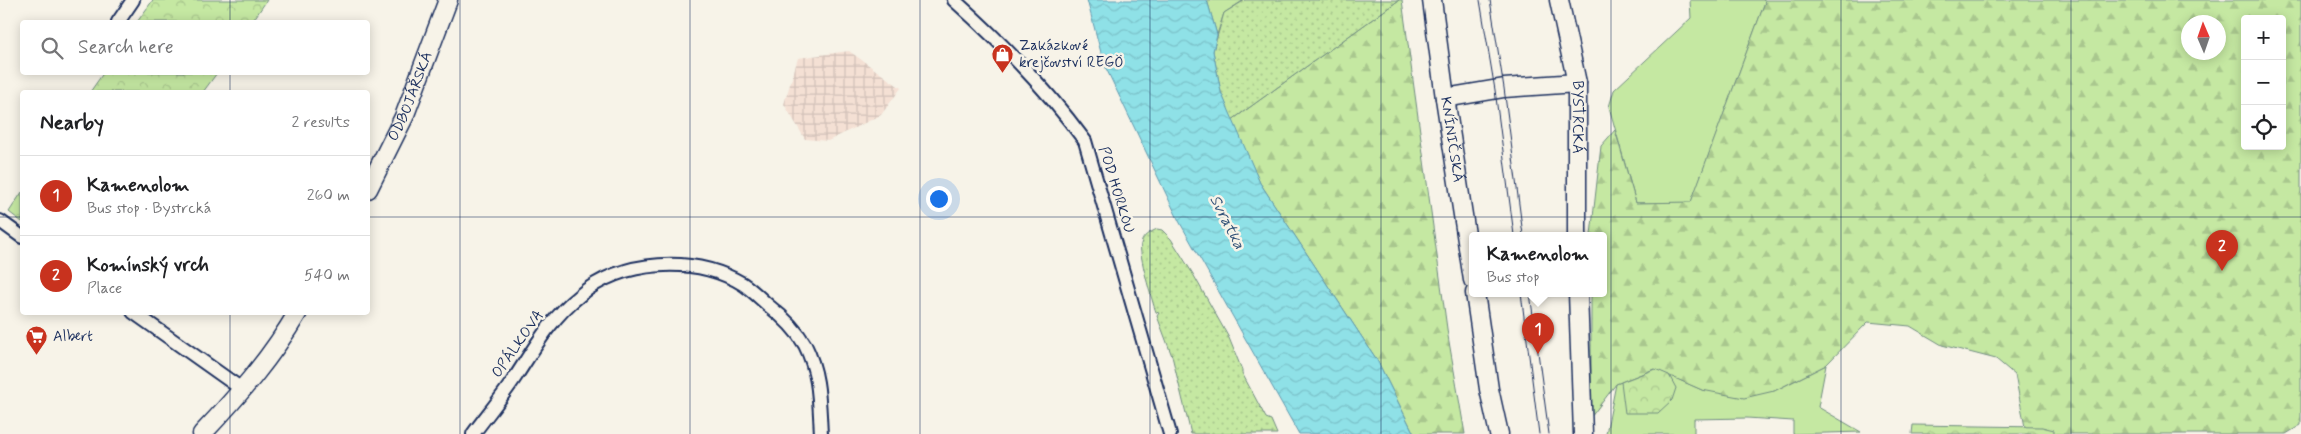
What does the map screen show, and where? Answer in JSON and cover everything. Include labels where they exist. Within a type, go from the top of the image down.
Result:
[{"type":"street","points":[[119,20],[133,0]]},
{"type":"street","name":"ODBOJÁŘSKÁ","points":[[370,185],[404,117],[448,0]]},
{"type":"street","name":"POD HORKOU","points":[[954,0],[1024,68],[1063,111],[1085,141],[1170,434]]},
{"type":"street","name":"KNÍNIČSKÁ","points":[[1432,0],[1469,254]]},
{"type":"street","name":"BYSTRCKÁ","points":[[1559,0],[1577,83],[1577,232]]},
{"type":"street","points":[[1445,98],[1504,88],[1577,83]]},
{"type":"street","points":[[0,221],[20,236]]},
{"type":"street","name":"OPÁLKOVA","points":[[473,434],[516,377],[551,322],[579,295],[609,276],[675,264],[722,275],[743,284],[786,322],[804,344],[817,373],[821,434]]},
{"type":"street","points":[[1476,297],[1489,389],[1499,434]]},
{"type":"street","points":[[1578,297],[1583,434]]},
{"type":"street","points":[[137,315],[243,390]]},
{"type":"street","points":[[202,434],[243,390],[279,344],[296,315]]},
{"type":"shaded area","points":[[849,51],[901,88],[881,115],[828,141],[805,139],[784,104],[798,58]]},
{"type":"green space","points":[[153,0],[267,0],[253,20],[138,20]]},
{"type":"green space","points":[[1207,0],[1244,0],[1224,13],[1217,35]]},
{"type":"green space","points":[[1245,0],[1399,0],[1232,120],[1221,92],[1213,51],[1224,13]]},
{"type":"green space","points":[[1399,0],[1402,0],[1448,336],[1465,434],[1414,434],[1377,360],[1260,183],[1232,120]]},
{"type":"green space","points":[[1690,0],[1763,0],[1765,2],[1691,203],[1636,203],[1609,107],[1614,90],[1691,18]]},
{"type":"green space","points":[[1763,0],[2301,0],[2301,425],[2286,434],[2025,434],[2015,375],[1996,359],[1942,345],[1910,326],[1868,322],[1826,365],[1774,391],[1744,398],[1702,390],[1654,369],[1616,384],[1591,417],[1591,297],[1607,297],[1607,232],[1591,232],[1601,146],[1615,130],[1636,203],[1691,202],[1765,2]]},
{"type":"green space","points":[[102,75],[216,75],[204,90],[91,90]]},
{"type":"green space","points":[[20,195],[20,220],[9,212]]},
{"type":"green space","points":[[1157,229],[1162,230],[1171,239],[1193,274],[1229,338],[1242,373],[1266,418],[1271,420],[1277,434],[1191,434],[1172,356],[1157,316],[1159,313],[1156,312],[1154,306],[1142,257],[1141,244],[1143,238]]},
{"type":"green space","points":[[1826,365],[1818,407],[1861,432],[1793,434],[1793,421],[1747,418],[1694,419],[1694,433],[1690,434],[1606,434],[1616,384],[1655,369],[1702,390],[1774,391]]},
{"type":"green space","points":[[1655,369],[1669,375],[1676,388],[1672,400],[1658,413],[1625,413],[1621,382]]},
{"type":"green space","points":[[1913,425],[2042,427],[2054,430],[2054,434],[1912,434]]},
{"type":"water","name":"Svratka","points":[[1087,0],[1207,0],[1217,35],[1213,51],[1221,92],[1260,183],[1377,360],[1414,434],[1299,434],[1179,221],[1104,64]]},
{"type":"tram line","points":[[1480,0],[1495,90],[1514,232]]},
{"type":"tram line","points":[[1490,0],[1504,88],[1523,232]]},
{"type":"tram line","points":[[1522,297],[1539,434]]},
{"type":"tram line","points":[[1531,297],[1549,434]]},
{"type":"place","name":"Zakázkové krejčovství REGÖ","points":[[1003,74]]},
{"type":"place","name":"Komínský vrch","points":[[2222,271]]},
{"type":"place","name":"Kamenolom","points":[[1538,354]]},
{"type":"place","name":"Albert","points":[[37,356]]}]
